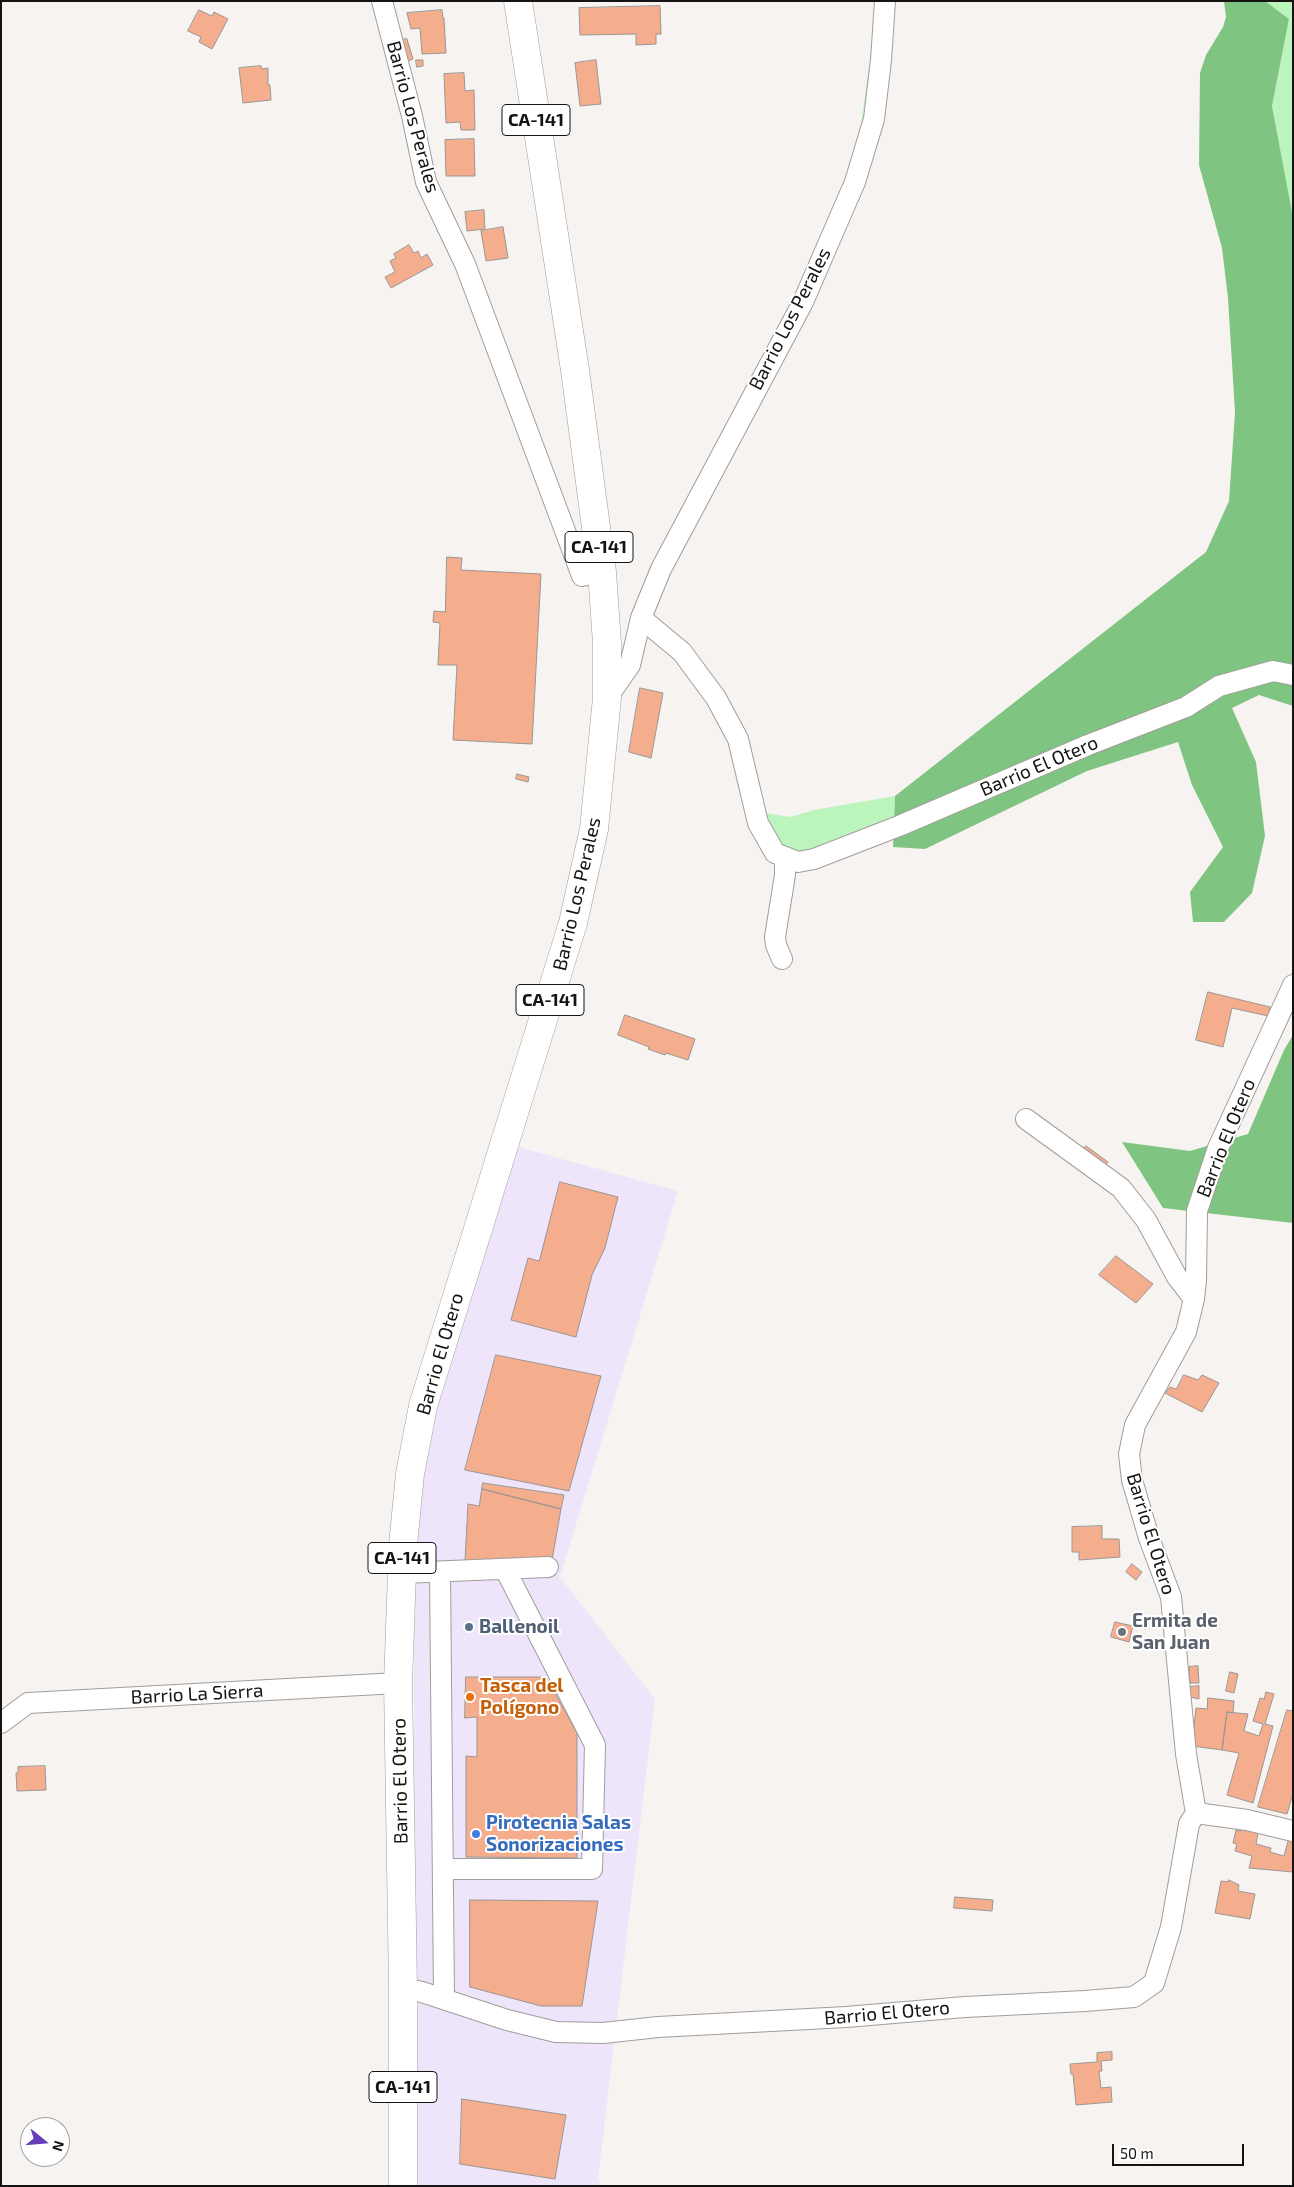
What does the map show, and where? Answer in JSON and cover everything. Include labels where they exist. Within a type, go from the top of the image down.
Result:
[{"type":"main road","name":"Barrio Los Perales","points":[[506,1142],[573,923],[589,857],[599,794],[608,698],[607,644],[602,572],[575,370],[518,1]]},
{"type":"main road","name":"Barrio El Otero","points":[[403,2186],[403,1988],[398,1683],[402,1573],[410,1474],[423,1406],[506,1142]]},
{"type":"street","name":"Barrio Los Perales","points":[[382,1],[412,116],[426,182],[465,264],[582,576],[602,572]]},
{"type":"street","name":"Barrio Los Perales","points":[[608,698],[630,665],[641,618],[661,569],[803,302],[855,182],[874,119],[885,1]]},
{"type":"street","points":[[641,618],[682,652],[716,698],[738,739],[758,823],[775,853],[785,858],[775,937],[782,959]]},
{"type":"street","name":"Barrio El Otero","points":[[785,858],[798,862],[814,859],[899,826],[1070,753],[1186,707],[1219,686],[1274,671],[1293,675]]},
{"type":"street","name":"Barrio El Otero","points":[[403,1988],[444,1999],[507,2020],[556,2032],[603,2032],[1134,1997],[1154,1983],[1171,1927],[1188,1824],[1196,1812],[1186,1754],[1171,1597],[1146,1529],[1132,1480],[1129,1454],[1135,1425],[1186,1332],[1194,1299],[1196,1211],[1218,1148],[1293,985]]},
{"type":"street","points":[[1026,1119],[1121,1188],[1146,1220],[1177,1277],[1194,1299]]},
{"type":"street","points":[[402,1573],[548,1567]]},
{"type":"street","points":[[444,1869],[592,1868],[595,1745],[505,1569]]},
{"type":"street","points":[[440,1572],[444,1999]]},
{"type":"street","name":"Barrio La Sierra","points":[[1,1722],[28,1703],[398,1683]]},
{"type":"street","points":[[1196,1812],[1247,1820],[1293,1831]]},
{"type":"shaded area","points":[[515,1146],[678,1191],[560,1577],[655,1699],[598,2179],[601,2186],[414,2186],[414,1567],[424,1477],[439,1389]]},
{"type":"green space","points":[[1224,1],[1265,1],[1289,19],[1272,106],[1293,218],[1293,706],[1259,695],[1232,708],[1256,762],[1265,836],[1252,893],[1224,922],[1193,922],[1190,892],[1223,847],[1192,785],[1178,742],[1087,771],[925,849],[893,847],[895,796],[1206,552],[1229,501],[1235,412],[1228,298],[1222,248],[1199,165],[1200,73],[1206,55],[1223,27],[1226,17]]},
{"type":"green space","points":[[1265,1],[1293,1],[1293,223],[1272,106],[1289,19]]},
{"type":"green space","points":[[875,23],[872,97],[856,161]]},
{"type":"green space","points":[[895,796],[894,823],[810,854],[785,849],[774,839],[759,812],[790,817],[814,810]]},
{"type":"green space","points":[[1293,1035],[1293,1223],[1163,1208],[1122,1142],[1190,1151],[1248,1134],[1284,1050]]},
{"type":"building","points":[[660,6],[661,34],[656,34],[656,44],[636,45],[636,34],[580,35],[579,8]]},
{"type":"building","points":[[199,10],[212,16],[214,12],[228,19],[212,49],[199,42],[201,37],[188,31]]},
{"type":"building","points":[[442,10],[446,53],[422,54],[420,28],[411,29],[407,13]]},
{"type":"building","points":[[407,39],[413,59],[408,61],[401,40]]},
{"type":"building","points":[[416,60],[423,60],[423,66],[417,67]]},
{"type":"building","points":[[596,60],[601,104],[580,106],[575,63]]},
{"type":"building","points":[[261,66],[262,69],[268,68],[268,85],[270,85],[271,100],[243,103],[239,68]]},
{"type":"building","points":[[464,73],[465,91],[474,90],[475,130],[461,130],[460,122],[446,123],[444,74]]},
{"type":"building","points":[[474,139],[475,176],[446,176],[445,140]]},
{"type":"building","points":[[484,210],[485,229],[467,231],[465,212]]},
{"type":"building","points":[[503,227],[508,258],[486,261],[481,231]]},
{"type":"building","points":[[409,245],[414,253],[418,251],[421,258],[427,254],[433,265],[391,288],[385,277],[395,272],[390,261],[396,258],[394,254]]},
{"type":"building","points":[[447,557],[462,558],[461,570],[541,574],[532,744],[453,740],[457,665],[438,665],[440,623],[433,622],[434,611],[445,612]]},
{"type":"building","points":[[640,688],[663,693],[651,758],[629,752]]},
{"type":"building","points":[[517,774],[529,777],[528,782],[516,779]]},
{"type":"building","points":[[1208,992],[1270,1007],[1268,1016],[1232,1008],[1223,1047],[1196,1040]]},
{"type":"building","points":[[625,1015],[695,1039],[688,1060],[648,1049],[649,1047],[618,1035]]},
{"type":"building","points":[[1086,1146],[1108,1162],[1099,1174],[1077,1158]]},
{"type":"building","points":[[560,1182],[618,1197],[605,1248],[592,1275],[576,1337],[511,1320],[528,1258],[539,1261]]},
{"type":"building","points":[[1116,1256],[1153,1284],[1136,1303],[1099,1275]]},
{"type":"building","points":[[496,1355],[601,1376],[569,1491],[465,1470]]},
{"type":"building","points":[[1184,1375],[1198,1380],[1202,1375],[1219,1383],[1202,1412],[1165,1393],[1170,1387],[1176,1389]]},
{"type":"building","points":[[483,1483],[564,1495],[561,1509],[482,1489]]},
{"type":"building","points":[[482,1489],[561,1509],[552,1560],[465,1561],[468,1504],[479,1506]]},
{"type":"building","points":[[1102,1526],[1102,1539],[1119,1539],[1120,1557],[1079,1560],[1079,1552],[1072,1552],[1072,1527]]},
{"type":"building","points":[[1132,1564],[1142,1572],[1136,1580],[1126,1572]]},
{"type":"building","name":"Ermita de San Juan","points":[[1115,1622],[1133,1626],[1129,1642],[1111,1637]]},
{"type":"building","points":[[1198,1666],[1199,1683],[1190,1683],[1189,1667]]},
{"type":"building","points":[[1230,1672],[1238,1674],[1234,1693],[1226,1691]]},
{"type":"building","points":[[466,1677],[546,1677],[577,1733],[577,1858],[466,1857],[466,1756],[477,1757],[477,1717],[465,1718]]},
{"type":"building","points":[[1199,1686],[1199,1699],[1190,1697],[1190,1687]]},
{"type":"building","points":[[1266,1692],[1274,1694],[1265,1724],[1273,1726],[1253,1803],[1227,1795],[1239,1753],[1222,1750],[1227,1712],[1248,1714],[1244,1731],[1259,1736],[1263,1724],[1253,1721],[1260,1698],[1264,1699]]},
{"type":"building","points":[[1208,1698],[1234,1701],[1233,1713],[1227,1712],[1222,1750],[1192,1746],[1196,1708],[1207,1709]]},
{"type":"building","points":[[1287,1710],[1293,1711],[1293,1794],[1287,1814],[1258,1807]]},
{"type":"building","points":[[45,1766],[46,1790],[17,1791],[16,1773],[18,1773],[18,1767]]},
{"type":"building","points":[[1241,1829],[1258,1833],[1256,1844],[1271,1848],[1270,1852],[1284,1856],[1289,1838],[1293,1838],[1293,1872],[1249,1868],[1252,1856],[1235,1851],[1237,1844],[1233,1843],[1236,1830],[1240,1831]]},
{"type":"building","points":[[1229,1880],[1239,1885],[1238,1891],[1255,1894],[1250,1919],[1215,1913],[1221,1881],[1228,1882]]},
{"type":"building","points":[[955,1897],[993,1900],[992,1911],[954,1908]]},
{"type":"building","points":[[470,1900],[598,1901],[582,2006],[541,2006],[470,1987]]},
{"type":"building","points":[[1112,2052],[1112,2060],[1101,2061],[1102,2071],[1099,2071],[1101,2088],[1111,2087],[1112,2102],[1076,2105],[1073,2074],[1071,2074],[1070,2064],[1097,2062],[1097,2053]]},
{"type":"building","points":[[462,2099],[566,2115],[555,2179],[460,2164]]},
{"type":"place","name":"Ballenoil","points":[[469,1627]]},
{"type":"place","name":"Ermita de San Juan","points":[[1122,1632]]},
{"type":"place","name":"Tasca del Polígono","points":[[470,1697]]},
{"type":"place","name":"Pirotecnia Salas Sonorizaciones","points":[[476,1834]]}]
